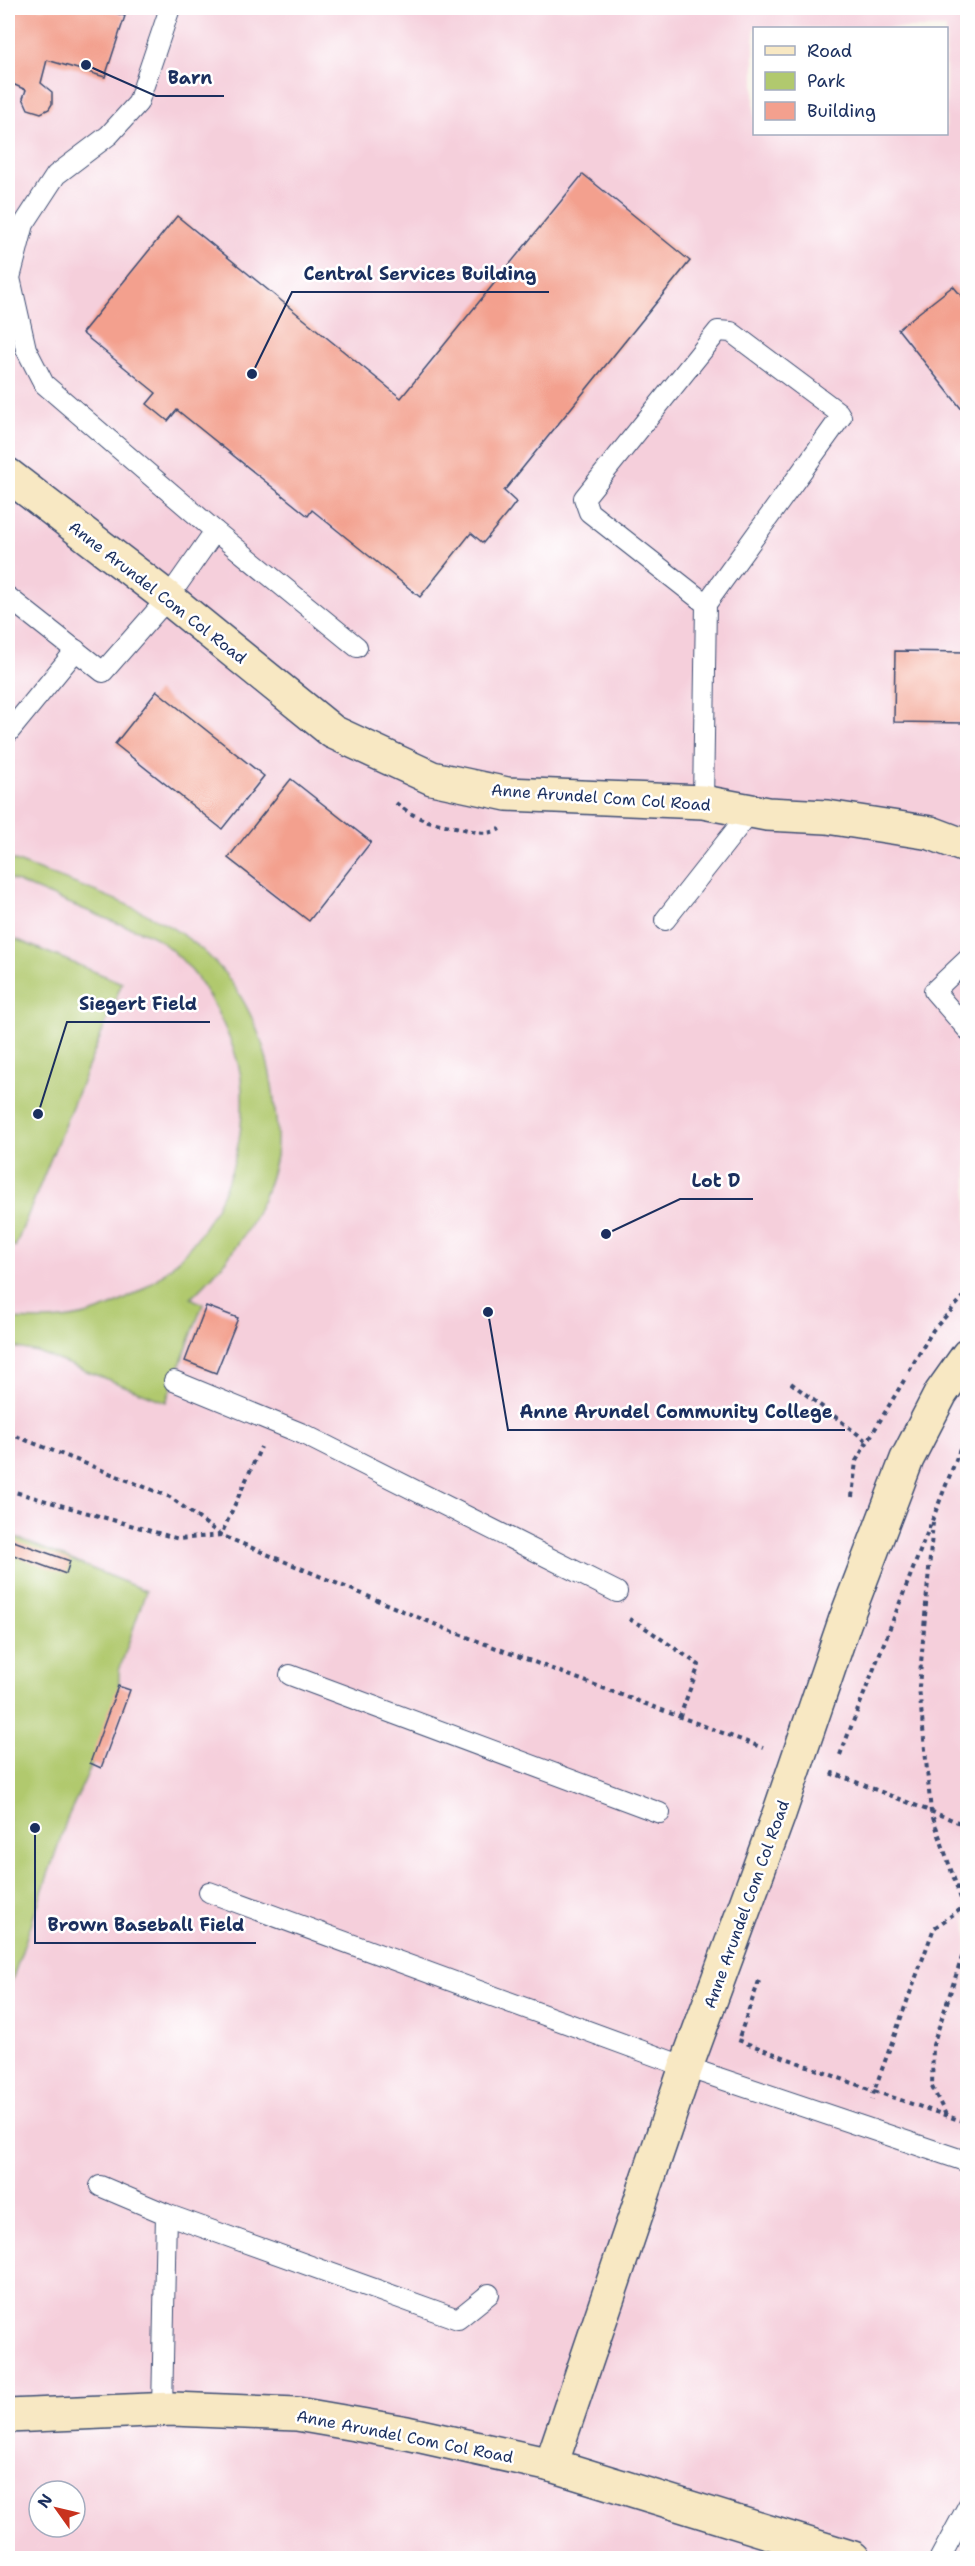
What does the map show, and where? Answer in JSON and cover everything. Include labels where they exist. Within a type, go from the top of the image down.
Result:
[{"type":"street","name":"Anne Arundel Com Col Road","points":[[8,475],[168,598],[333,732],[432,778],[507,794],[703,802],[750,812],[827,817],[931,833],[968,847]]},
{"type":"street","name":"Anne Arundel Com Col Road","points":[[551,2465],[686,2067],[798,1760],[845,1621],[907,1460],[941,1393],[968,1355]]},
{"type":"street","name":"Anne Arundel Com Col Road","points":[[8,2415],[162,2409],[297,2414],[407,2433],[551,2465],[854,2559]]},
{"type":"lane","points":[[170,8],[138,103],[109,135],[56,175],[24,224],[10,278],[26,349],[44,384],[215,531],[357,647]]},
{"type":"lane","points":[[703,802],[706,603],[841,417],[838,412],[730,332],[718,331],[584,498],[590,512],[706,603]]},
{"type":"lane","points":[[8,597],[103,672],[168,598],[215,531]]},
{"type":"lane","points":[[8,733],[76,650]]},
{"type":"lane","points":[[664,920],[750,812]]},
{"type":"lane","points":[[968,959],[934,991],[968,1030]]},
{"type":"lane","points":[[174,1381],[303,1434],[617,1592]]},
{"type":"lane","points":[[290,1675],[660,1813]]},
{"type":"lane","points":[[209,1892],[686,2067],[968,2162]]},
{"type":"lane","points":[[100,2186],[166,2214],[458,2319],[489,2294]]},
{"type":"lane","points":[[162,2409],[166,2214]]},
{"type":"lane","points":[[940,2559],[968,2506]]},
{"type":"path","points":[[791,1383],[868,1442],[948,1478]]},
{"type":"path","points":[[829,1785],[968,1429]]},
{"type":"path","points":[[8,1432],[170,1497],[221,1535],[451,1631],[833,1773],[968,1826]]},
{"type":"path","points":[[221,1535],[264,1439]]},
{"type":"path","points":[[8,1490],[179,1539],[221,1535]]},
{"type":"path","points":[[933,1516],[919,1687],[931,1812],[968,1919]]},
{"type":"path","points":[[623,1617],[644,1627],[699,1665],[680,1716]]},
{"type":"path","points":[[866,2127],[874,2091],[934,1928],[965,1905]]},
{"type":"path","points":[[946,2116],[932,2087],[933,2045],[968,1939]]},
{"type":"path","points":[[762,1973],[738,2040],[874,2091],[968,2123]]},
{"type":"shaded area","points":[[8,8],[967,8],[967,2558],[8,2558]]},
{"type":"green space","points":[[8,858],[123,903],[186,937],[206,953],[238,992],[260,1037],[267,1061],[277,1133],[276,1156],[271,1177],[264,1197],[245,1234],[220,1267],[191,1298],[203,1304],[166,1402],[37,1352],[8,1346],[8,1319],[59,1319],[89,1314],[125,1299],[157,1279],[184,1253],[207,1223],[224,1190],[236,1154],[242,1116],[239,1066],[223,1024],[209,997],[191,970],[173,952],[150,935],[8,878]]},
{"type":"green space","points":[[8,936],[122,983],[15,1247],[8,1244]]},
{"type":"green space","points":[[8,1534],[146,1591],[119,1671],[119,1705],[67,1819],[8,1992]]},
{"type":"building","points":[[8,8],[101,8],[125,16],[105,77],[47,60],[41,83],[52,92],[52,104],[49,109],[41,113],[28,109],[23,98],[26,90],[8,82]]},
{"type":"building","points":[[583,174],[690,261],[504,491],[516,502],[510,510],[483,543],[471,533],[420,597],[312,510],[308,516],[177,410],[168,421],[147,404],[156,393],[82,333],[177,216],[401,398]]},
{"type":"building","points":[[953,286],[968,304],[968,417],[898,329]]},
{"type":"building","points":[[895,651],[968,652],[968,723],[894,722]]},
{"type":"building","points":[[157,691],[264,776],[222,829],[115,744]]},
{"type":"building","points":[[291,779],[371,842],[309,921],[228,858]]},
{"type":"building","points":[[206,1306],[238,1318],[216,1373],[185,1361]]},
{"type":"building","points":[[8,1539],[70,1561],[66,1574],[8,1553]]},
{"type":"building","points":[[118,1686],[130,1690],[101,1768],[90,1763]]},
{"type":"place","name":"Barn","points":[[86,65]]},
{"type":"place","name":"Central Services Building","points":[[252,374]]},
{"type":"place","name":"Siegert Field","points":[[38,1114]]},
{"type":"place","name":"Lot D","points":[[606,1234]]},
{"type":"place","name":"Anne Arundel Community College","points":[[488,1312]]},
{"type":"place","name":"Brown Baseball Field","points":[[35,1828]]}]
